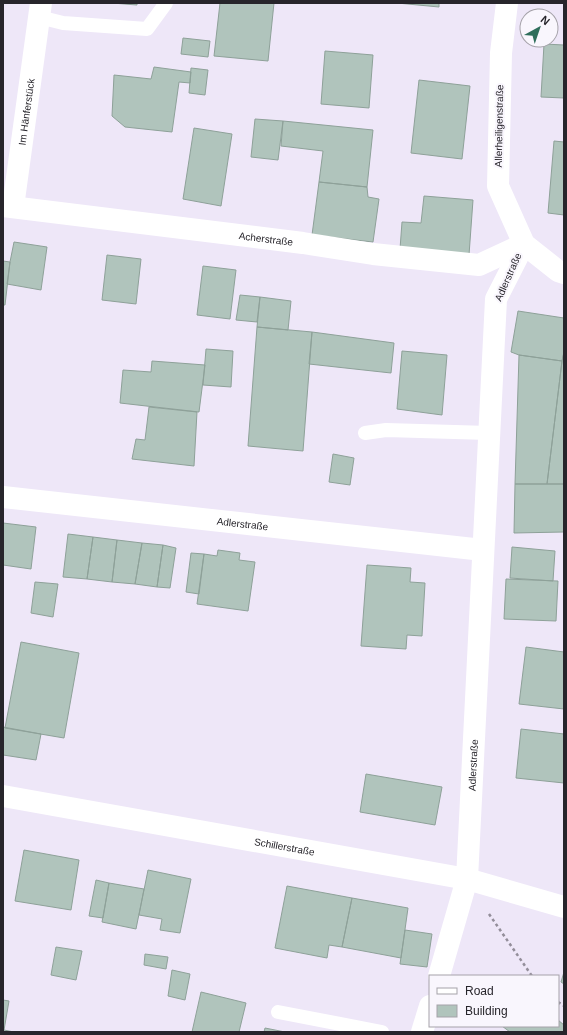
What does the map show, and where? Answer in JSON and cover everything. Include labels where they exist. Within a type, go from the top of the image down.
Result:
[{"type":"street","name":"Allerheiligenstraße","points":[[507,3],[501,53],[498,186],[524,244]]},
{"type":"street","name":"Im Hänferstück","points":[[8,207],[40,10]]},
{"type":"street","name":"Acherstraße","points":[[8,207],[303,243],[373,254],[479,265],[524,244]]},
{"type":"street","points":[[524,244],[558,271],[564,272]]},
{"type":"street","name":"Adlerstraße","points":[[439,975],[467,879],[496,299],[524,244]]},
{"type":"street","name":"Adlerstraße","points":[[3,497],[483,550]]},
{"type":"street","name":"Schillerstraße","points":[[3,796],[467,879],[564,907]]},
{"type":"street","points":[[422,1032],[429,1009]]},
{"type":"lane","name":"Im Hänferstück","points":[[40,10],[63,23],[147,30],[166,3]]},
{"type":"lane","points":[[364,433],[386,430],[489,433]]},
{"type":"lane","points":[[278,1012],[382,1032]]},
{"type":"path","points":[[511,947],[531,975]]},
{"type":"building","points":[[112,3],[137,3],[137,5]]},
{"type":"building","points":[[220,3],[274,3],[268,61],[214,56]]},
{"type":"building","points":[[397,3],[439,3],[439,7]]},
{"type":"building","points":[[183,38],[210,41],[208,57],[181,54]]},
{"type":"building","points":[[559,45],[564,45],[564,98],[541,97],[544,48],[559,48]]},
{"type":"building","points":[[325,51],[373,55],[369,108],[321,104]]},
{"type":"building","points":[[154,67],[191,72],[190,83],[179,82],[172,132],[125,127],[112,116],[114,75],[151,79]]},
{"type":"building","points":[[191,68],[208,70],[205,95],[189,93]]},
{"type":"building","points":[[419,80],[470,86],[462,159],[411,153]]},
{"type":"building","points":[[255,119],[283,121],[278,160],[251,157]]},
{"type":"building","points":[[283,121],[373,130],[367,187],[319,182],[323,151],[281,146]]},
{"type":"building","points":[[194,128],[232,134],[221,206],[183,199]]},
{"type":"building","points":[[554,141],[564,142],[564,215],[548,213]]},
{"type":"building","points":[[319,182],[367,187],[368,197],[379,199],[373,242],[312,235]]},
{"type":"building","points":[[424,196],[473,200],[469,255],[400,249],[402,222],[421,223]]},
{"type":"building","points":[[14,242],[47,247],[41,290],[7,284]]},
{"type":"building","points":[[107,255],[141,259],[136,304],[102,300]]},
{"type":"building","points":[[3,261],[10,262],[5,305],[3,305]]},
{"type":"building","points":[[203,266],[236,270],[230,319],[197,315]]},
{"type":"building","points":[[240,295],[260,297],[257,322],[236,320]]},
{"type":"building","points":[[260,297],[291,301],[288,330],[257,327]]},
{"type":"building","points":[[518,311],[564,318],[564,352],[562,361],[519,355],[511,352]]},
{"type":"building","points":[[257,327],[312,332],[303,451],[248,446]]},
{"type":"building","points":[[312,332],[394,343],[391,373],[309,364]]},
{"type":"building","points":[[206,349],[233,351],[231,387],[203,385]]},
{"type":"building","points":[[402,351],[447,355],[442,415],[397,409]]},
{"type":"building","points":[[564,352],[564,484],[547,484],[562,361]]},
{"type":"building","points":[[519,355],[562,361],[547,484],[515,484]]},
{"type":"building","points":[[152,361],[205,365],[199,412],[120,403],[123,370],[151,372]]},
{"type":"building","points":[[149,407],[197,412],[194,466],[132,459],[136,439],[145,440]]},
{"type":"building","points":[[333,454],[354,458],[350,485],[329,482]]},
{"type":"building","points":[[515,484],[564,484],[564,532],[514,533]]},
{"type":"building","points":[[3,523],[36,527],[31,569],[3,565]]},
{"type":"building","points":[[68,534],[93,537],[87,579],[63,577]]},
{"type":"building","points":[[93,537],[117,540],[112,582],[87,579]]},
{"type":"building","points":[[117,540],[142,543],[135,584],[112,582]]},
{"type":"building","points":[[142,543],[163,545],[157,587],[135,584]]},
{"type":"building","points":[[163,545],[176,548],[170,588],[157,587]]},
{"type":"building","points":[[512,547],[555,551],[553,581],[510,578]]},
{"type":"building","points":[[218,550],[240,553],[239,560],[255,562],[248,611],[197,604],[204,554],[217,556]]},
{"type":"building","points":[[191,553],[204,554],[199,594],[186,592]]},
{"type":"building","points":[[367,565],[411,568],[410,582],[425,583],[422,636],[407,635],[406,649],[361,646]]},
{"type":"building","points":[[506,579],[558,581],[556,621],[504,619]]},
{"type":"building","points":[[35,582],[58,584],[53,617],[31,613]]},
{"type":"building","points":[[21,642],[79,653],[64,738],[5,728]]},
{"type":"building","points":[[526,647],[564,652],[564,709],[519,704]]},
{"type":"building","points":[[3,727],[41,734],[36,760],[3,755]]},
{"type":"building","points":[[521,729],[564,734],[564,783],[516,778]]},
{"type":"building","points":[[366,774],[442,787],[435,825],[360,812]]},
{"type":"building","points":[[24,850],[79,860],[71,910],[15,901]]},
{"type":"building","points":[[148,870],[191,879],[180,933],[160,930],[162,919],[139,915]]},
{"type":"building","points":[[96,880],[109,883],[103,918],[89,916]]},
{"type":"building","points":[[109,883],[144,889],[136,929],[102,922]]},
{"type":"building","points":[[287,886],[352,898],[342,947],[329,945],[327,958],[275,948]]},
{"type":"building","points":[[352,898],[408,908],[401,958],[342,947]]},
{"type":"building","points":[[405,930],[432,934],[427,967],[400,964]]},
{"type":"building","points":[[56,947],[82,951],[76,980],[51,975]]},
{"type":"building","points":[[145,954],[168,957],[166,969],[144,965]]},
{"type":"building","points":[[172,970],[190,974],[185,1000],[168,996]]},
{"type":"building","points":[[564,972],[564,984],[561,982]]},
{"type":"building","points":[[201,992],[246,1003],[239,1032],[192,1032]]},
{"type":"building","points":[[3,1000],[9,1001],[4,1030],[14,1032],[3,1032]]},
{"type":"building","points":[[559,1021],[564,1025],[564,1032],[510,1032],[503,1027],[559,1027]]},
{"type":"building","points":[[265,1028],[285,1032],[264,1032]]}]
